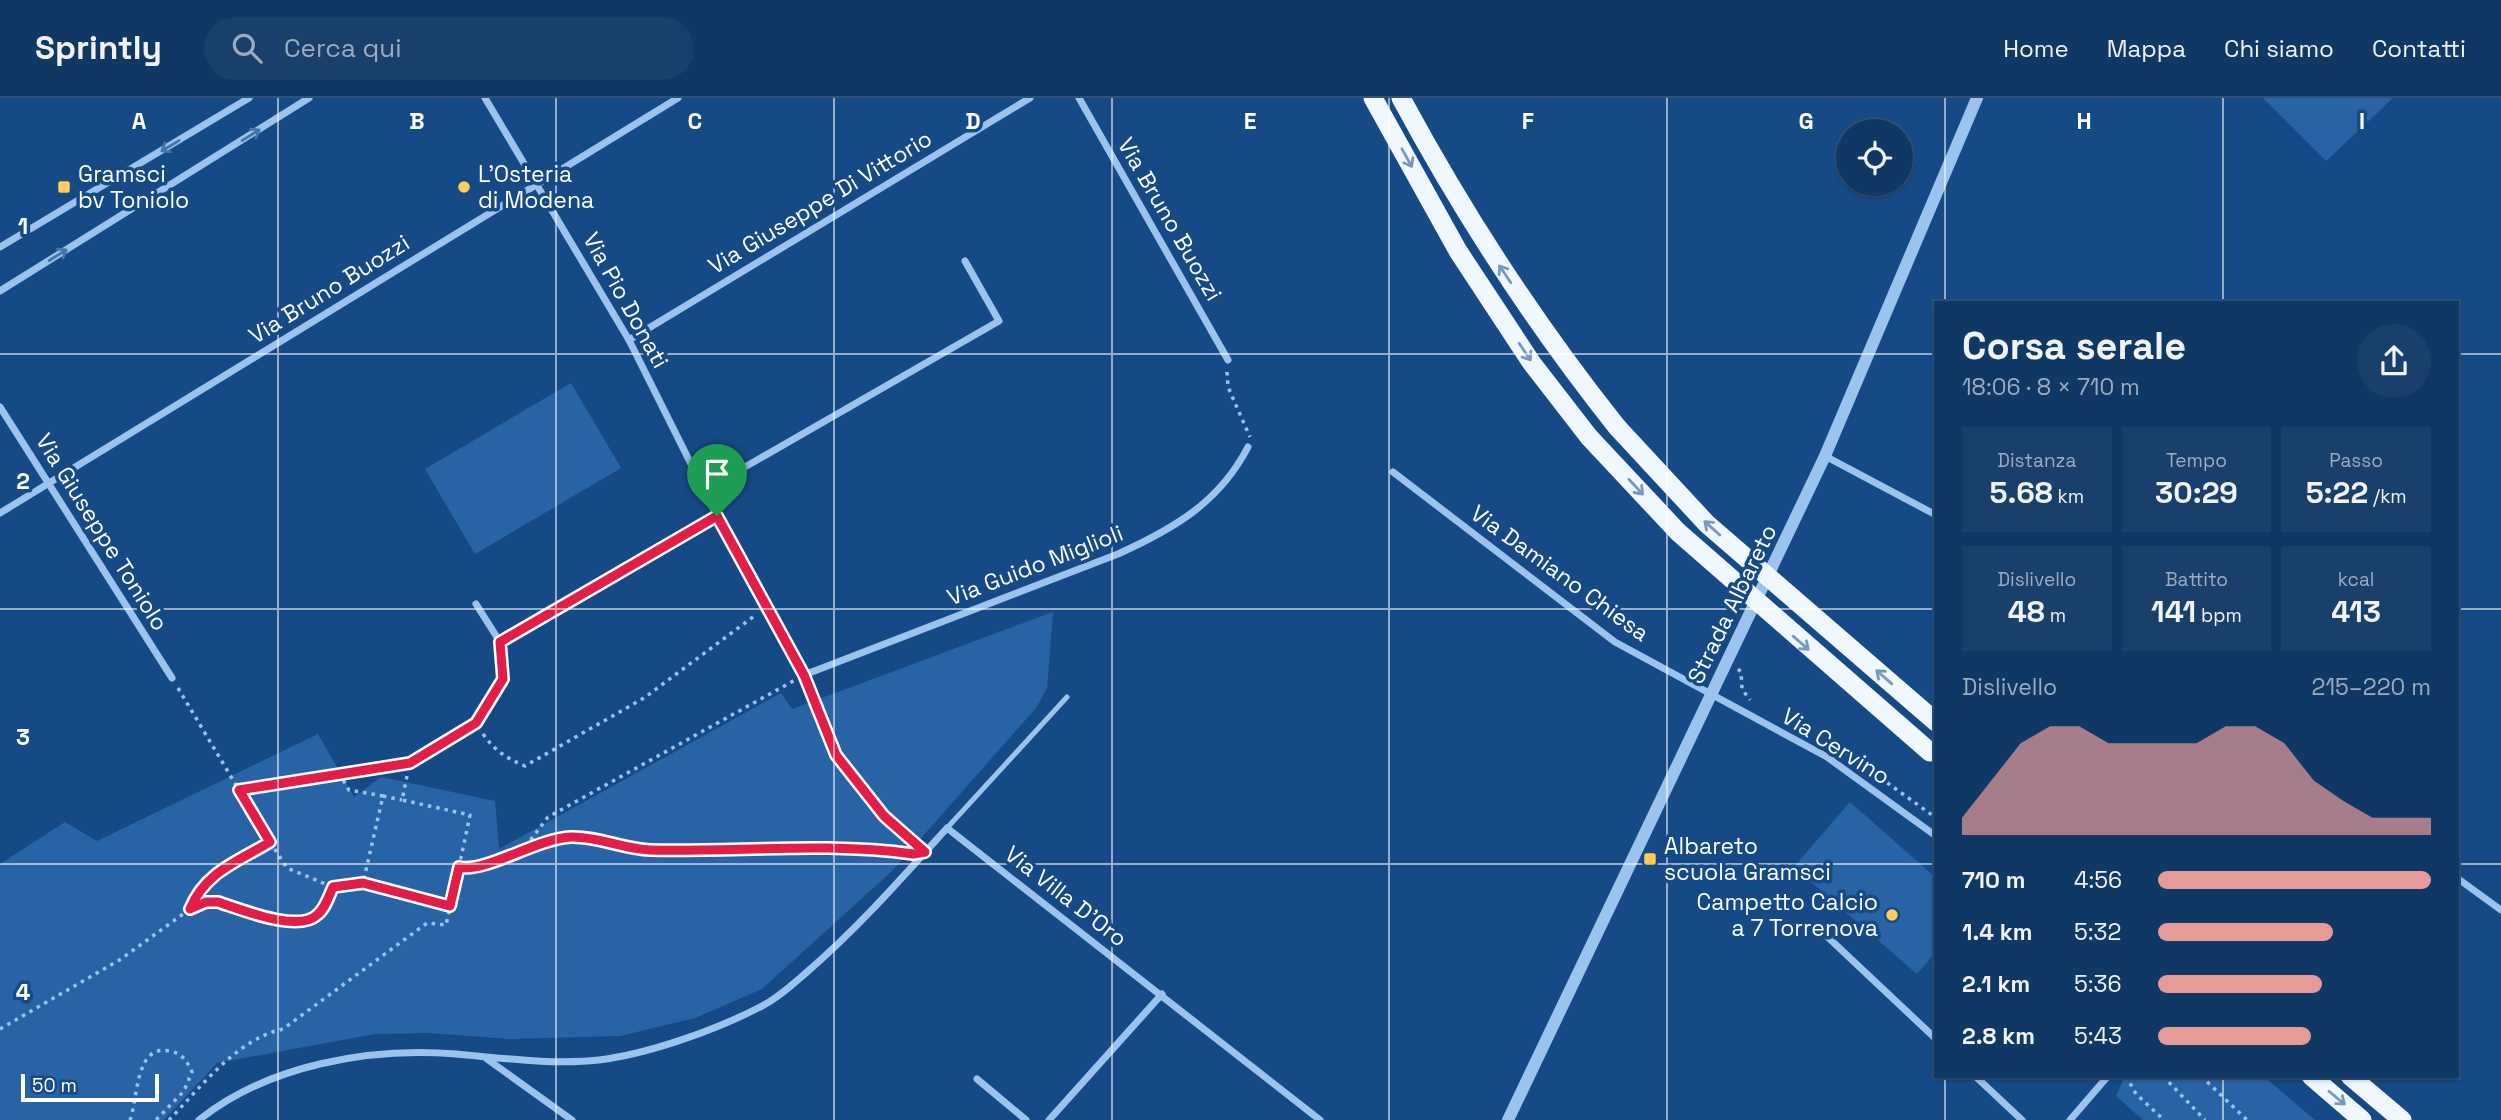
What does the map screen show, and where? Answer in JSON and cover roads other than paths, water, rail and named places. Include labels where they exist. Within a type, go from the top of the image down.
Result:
[{"type":"highway","points":[[1373,98],[1458,251],[1531,362],[1589,437],[1678,532],[1933,755]]},
{"type":"highway","points":[[1401,98],[1478,235],[1563,359],[1618,428],[1707,524],[1934,720]]},
{"type":"highway","points":[[2313,1078],[2362,1120]]},
{"type":"highway","points":[[2352,1078],[2402,1120]]},
{"type":"street","points":[[0,247],[249,98]]},
{"type":"street","points":[[0,291],[309,98]]},
{"type":"street","name":"Via Pio Donati","points":[[485,98],[629,340],[717,516],[804,675]]},
{"type":"street","name":"Via Bruno Buozzi","points":[[0,513],[678,98]]},
{"type":"street","name":"Via Giuseppe Di Vittorio","points":[[629,340],[1030,98]]},
{"type":"street","name":"Via Bruno Buozzi","points":[[1079,98],[1228,360]]},
{"type":"street","name":"Strada Albareto","points":[[1508,1120],[1825,456],[1977,98]]},
{"type":"street","points":[[705,490],[999,321],[965,261]]},
{"type":"street","name":"Via Giuseppe Toniolo","points":[[0,407],[172,678]]},
{"type":"street","name":"Via Guido Miglioli","points":[[804,675],[1118,554],[1163,533],[1189,518],[1224,486],[1248,447]]},
{"type":"street","points":[[1825,456],[1934,514]]},
{"type":"street","name":"Via Damiano Chiesa","points":[[1393,472],[1615,642],[1711,695]]},
{"type":"street","points":[[500,642],[717,516]]},
{"type":"street","points":[[410,763],[476,723],[503,679],[500,642],[476,604]]},
{"type":"street","name":"Via Cervino","points":[[1711,695],[1827,757],[1934,835]]},
{"type":"street","points":[[199,1120],[220,1103],[286,1073],[320,1064],[423,1053],[486,1058],[599,1060],[694,1034],[762,1007],[850,936],[947,828]]},
{"type":"street","name":"Via Villa D'Oro","points":[[947,828],[1162,995],[1309,1117],[1320,1120]]},
{"type":"street","points":[[2459,878],[2501,910]]},
{"type":"street","points":[[1816,927],[1934,1037]]},
{"type":"street","points":[[1049,1120],[1162,995]]},
{"type":"street","points":[[486,1058],[572,1120]]},
{"type":"street","points":[[1977,1078],[2022,1120]]},
{"type":"street","points":[[2070,1120],[2106,1078]]},
{"type":"street","points":[[977,1079],[1026,1120]]},
{"type":"lane","points":[[947,828],[1067,696]]},
{"type":"place","name":"Gramsci bv Toniolo","points":[[64,187]]},
{"type":"place","name":"L’Osteria di Modena","points":[[464,187]]},
{"type":"place","name":"Albareto scuola Gramsci","points":[[1650,859]]},
{"type":"place","name":"Campetto Calcio a 7 Torrenova","points":[[1892,915]]}]
